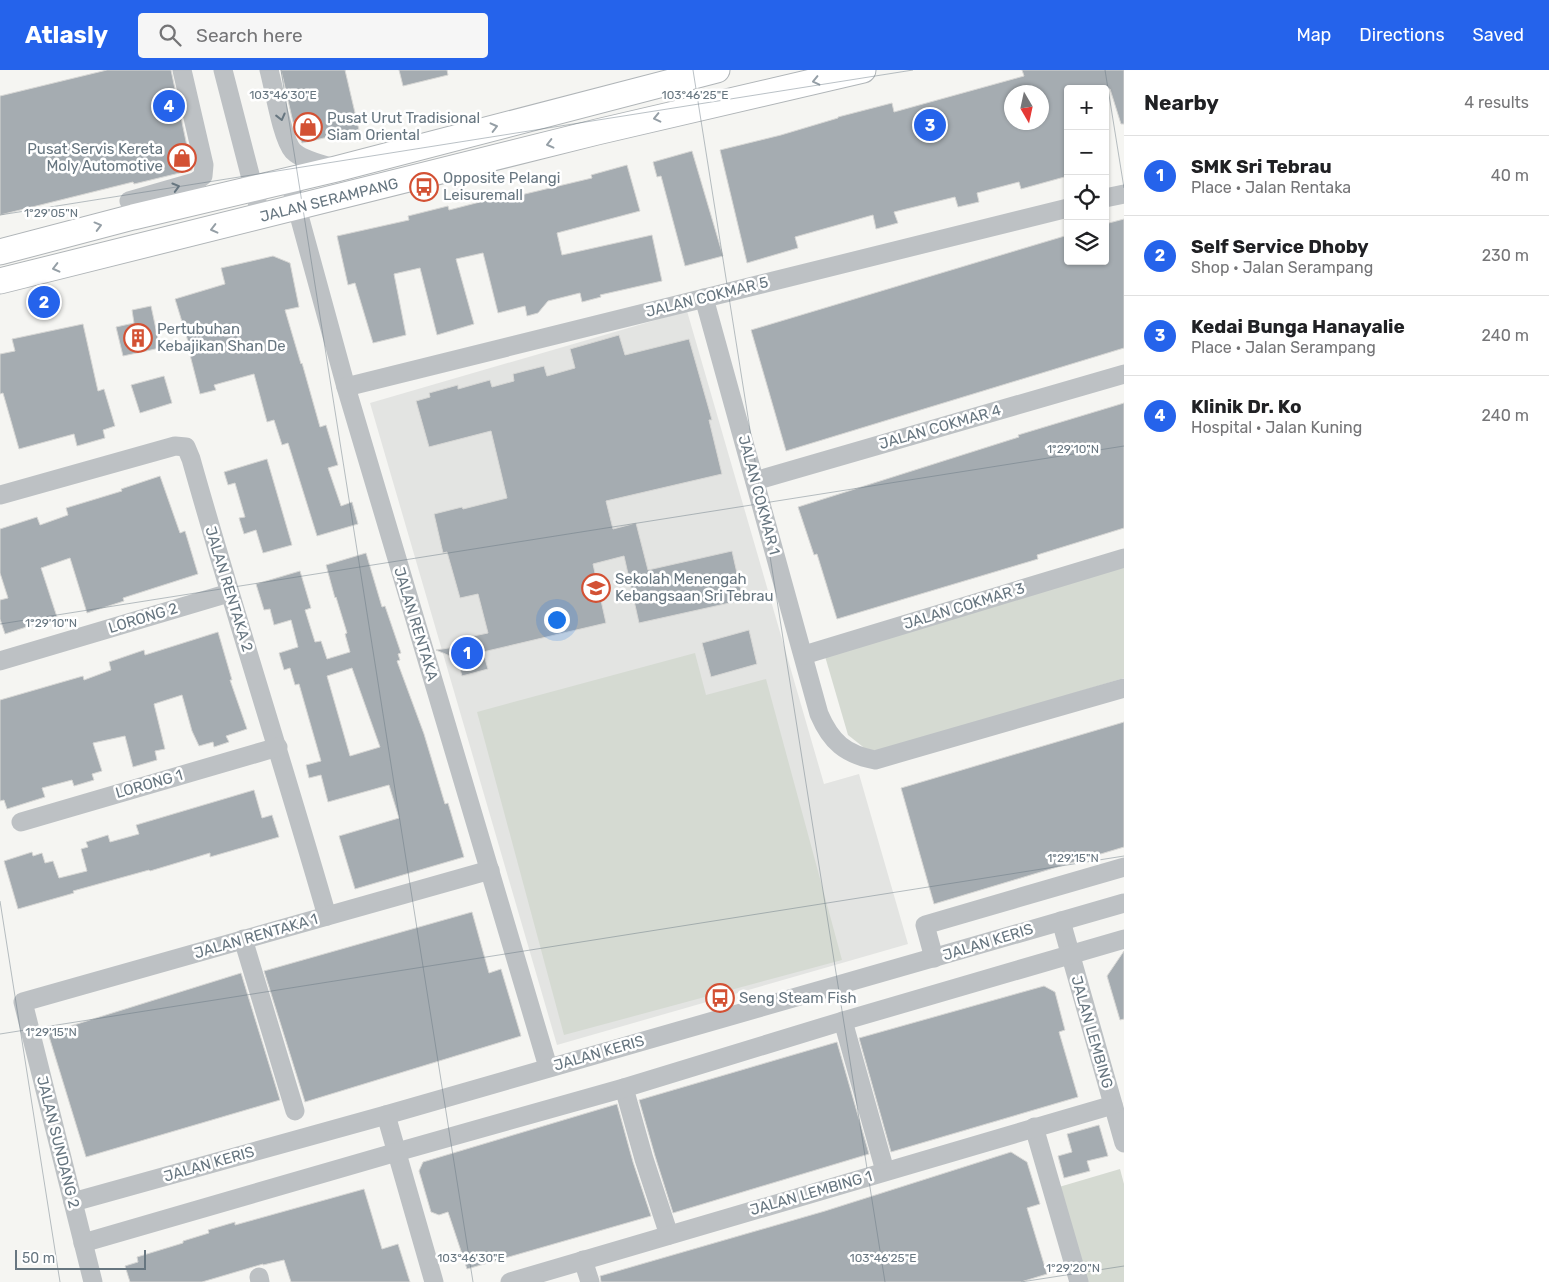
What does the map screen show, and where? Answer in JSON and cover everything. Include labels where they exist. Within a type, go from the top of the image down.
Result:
[{"type":"main road","name":"JALAN SERAMPANG","points":[[0,252],[133,217],[336,169],[717,70]]},
{"type":"main road","name":"JALAN SERAMPANG","points":[[0,281],[597,132],[863,70]]},
{"type":"street","points":[[129,201],[195,182],[203,176],[204,165],[182,70]]},
{"type":"street","points":[[224,70],[261,217]]},
{"type":"street","points":[[269,70],[287,141],[294,152],[336,169]]},
{"type":"street","name":"JALAN RENTAKA","points":[[289,179],[346,387],[548,1068]]},
{"type":"street","points":[[1109,197],[1124,194]]},
{"type":"street","name":"JALAN COKMAR 5","points":[[346,387],[1064,209]]},
{"type":"street","name":"JALAN COKMAR 1","points":[[704,298],[819,714],[826,730],[842,748],[858,756],[875,760],[1124,688]]},
{"type":"street","name":"JALAN COKMAR 4","points":[[756,481],[1124,374]]},
{"type":"street","name":"JALAN RENTAKA 2","points":[[0,496],[174,446],[186,447],[192,459],[229,593],[278,747],[327,916]]},
{"type":"street","name":"JALAN COKMAR 3","points":[[804,655],[1124,558]]},
{"type":"street","name":"LORONG 2","points":[[0,661],[229,593]]},
{"type":"street","name":"LORONG 1","points":[[21,822],[278,747]]},
{"type":"street","points":[[934,958],[925,925],[1124,867]]},
{"type":"street","name":"JALAN RENTAKA 1","points":[[23,1002],[490,870]]},
{"type":"street","name":"JALAN KERIS","points":[[73,1202],[386,1115],[1124,903]]},
{"type":"street","name":"JALAN LEMBING","points":[[1060,921],[1124,1142]]},
{"type":"street","points":[[83,1243],[624,1088],[843,1021],[1124,939]]},
{"type":"street","points":[[243,940],[295,1111]]},
{"type":"street","name":"JALAN SUNDANG 2","points":[[23,1002],[92,1282]]},
{"type":"street","points":[[843,1021],[885,1171]]},
{"type":"street","points":[[624,1088],[669,1235]]},
{"type":"street","name":"JALAN LEMBING 1","points":[[510,1282],[1113,1105]]},
{"type":"street","points":[[386,1115],[434,1282]]},
{"type":"street","points":[[1034,1127],[1079,1282]]},
{"type":"street","points":[[584,1260],[590,1282]]},
{"type":"shaded area","name":"Sekolah Menengah Kebangsaan Sri Tebrau","points":[[687,311],[824,784],[859,774],[908,944],[557,1045],[370,403]]},
{"type":"shaded area","points":[[1124,552],[1124,678],[886,750],[867,750],[848,735],[822,646]]},
{"type":"shaded area","points":[[695,653],[706,695],[766,679],[842,960],[564,1035],[477,712]]},
{"type":"shaded area","points":[[1120,1169],[1124,1184],[1124,1282],[1087,1282],[1059,1187]]},
{"type":"building","points":[[107,70],[171,70],[192,170],[134,184],[133,182],[0,215],[0,96]]},
{"type":"building","points":[[281,70],[345,70],[359,130],[302,143],[293,122]]},
{"type":"building","points":[[399,70],[447,70],[448,75],[403,86]]},
{"type":"building","points":[[1022,70],[1124,70],[1124,124],[1121,124],[1109,85],[1064,85],[1064,177],[1021,189],[1019,182],[977,193],[979,202],[958,207],[955,197],[894,212],[898,223],[876,229],[873,215],[795,237],[798,248],[747,263],[720,150],[781,135],[838,117],[892,103],[894,112],[1024,76]]},
{"type":"building","points":[[692,151],[723,256],[685,266],[661,176],[657,177],[653,162]]},
{"type":"building","points":[[627,165],[640,211],[557,233],[562,255],[652,235],[662,281],[600,295],[601,297],[582,302],[580,293],[548,301],[538,313],[527,316],[525,306],[498,313],[483,253],[456,259],[474,324],[437,335],[420,268],[394,274],[406,335],[373,343],[355,283],[348,285],[337,236],[409,220],[408,216],[448,206],[449,210],[507,195],[508,198],[592,178],[591,175]]},
{"type":"building","points":[[1124,219],[1124,348],[786,451],[751,330],[1064,236],[1064,265],[1109,265],[1109,223]]},
{"type":"building","points":[[273,256],[290,263],[299,307],[285,310],[320,427],[326,425],[338,465],[328,468],[341,506],[352,502],[358,524],[317,536],[288,443],[282,445],[274,420],[267,422],[254,374],[214,385],[216,390],[200,394],[189,351],[191,351],[175,299],[225,284],[221,268]]},
{"type":"building","name":"Pertubuhan Kebajikan Shan De","points":[[151,306],[160,348],[123,356],[116,327],[134,323],[132,310]]},
{"type":"building","points":[[83,324],[98,391],[104,389],[115,426],[103,430],[105,438],[77,446],[74,434],[19,449],[3,393],[0,394],[0,354],[15,351],[12,339]]},
{"type":"building","points":[[619,335],[625,355],[689,339],[712,420],[709,420],[722,474],[606,501],[613,529],[636,523],[648,570],[732,551],[743,600],[639,623],[624,556],[593,564],[606,623],[483,652],[488,669],[462,676],[457,659],[436,650],[461,646],[459,639],[488,633],[478,594],[460,598],[447,552],[443,553],[434,514],[507,498],[491,431],[429,447],[416,401],[430,397],[429,393],[458,385],[458,389],[490,380],[492,387],[514,381],[513,374],[544,366],[547,376],[575,368],[570,349]]},
{"type":"building","points":[[164,376],[172,403],[140,413],[131,385]]},
{"type":"building","points":[[1124,403],[1124,528],[1037,555],[1038,559],[837,619],[817,554],[814,555],[798,507],[1019,437],[1018,435]]},
{"type":"building","points":[[267,459],[292,545],[263,553],[256,530],[244,534],[239,518],[245,517],[235,483],[228,485],[224,472]]},
{"type":"building","points":[[160,476],[180,533],[185,531],[198,574],[123,598],[124,601],[87,613],[70,558],[41,568],[57,617],[5,634],[0,619],[0,600],[8,598],[0,573],[0,529],[37,517],[40,525],[68,515],[66,508],[122,491],[121,489]]},
{"type":"building","points":[[366,553],[382,607],[385,606],[401,653],[398,654],[400,660],[397,661],[424,734],[445,804],[448,803],[464,857],[355,889],[339,836],[399,818],[389,785],[328,802],[321,775],[309,778],[306,765],[321,761],[299,684],[295,685],[290,668],[284,670],[279,653],[298,647],[291,620],[274,625],[270,609],[264,610],[256,584],[300,571],[311,608],[305,610],[315,642],[321,641],[327,659],[350,652],[345,634],[347,633],[326,565]],"holes":[[[352,668],[380,747],[350,756],[327,676]]]},
{"type":"building","points":[[749,630],[757,664],[711,677],[702,643]]},
{"type":"building","points":[[218,632],[232,680],[230,680],[247,729],[226,736],[229,742],[214,747],[213,742],[199,746],[192,731],[182,695],[154,704],[165,749],[155,751],[157,760],[133,767],[125,736],[93,743],[102,771],[92,774],[94,780],[74,786],[72,780],[42,788],[45,797],[7,809],[4,800],[0,801],[0,700],[83,676],[84,680],[111,670],[109,662],[144,650],[145,655]]},
{"type":"building","points":[[1124,722],[1124,847],[934,904],[901,788]]},
{"type":"building","points":[[254,790],[262,818],[272,815],[279,837],[210,857],[210,853],[73,891],[74,893],[18,909],[4,861],[32,852],[33,856],[42,853],[45,863],[53,861],[59,878],[87,871],[81,849],[88,847],[86,842],[108,835],[110,842],[139,834],[136,825]]},
{"type":"building","points":[[472,912],[489,973],[501,969],[521,1036],[305,1102],[264,971]]},
{"type":"building","points":[[1124,951],[1124,1019],[1120,1020],[1107,976]]},
{"type":"building","points":[[241,973],[280,1100],[86,1157],[48,1033]]},
{"type":"building","points":[[1044,986],[1055,992],[1065,1030],[1059,1032],[1078,1097],[891,1152],[859,1038]]},
{"type":"building","points":[[837,1042],[869,1154],[673,1213],[639,1100]]},
{"type":"building","points":[[617,1104],[633,1162],[651,1216],[467,1269],[448,1212],[439,1215],[431,1212],[419,1171],[423,1162]]},
{"type":"building","points":[[1099,1125],[1108,1156],[1087,1161],[1090,1171],[1064,1178],[1058,1156],[1072,1152],[1067,1134]]},
{"type":"building","points":[[1011,1152],[1027,1162],[1040,1204],[1027,1208],[1047,1274],[1021,1282],[601,1282],[600,1276],[825,1211]]},
{"type":"building","points":[[364,1189],[382,1249],[398,1244],[410,1282],[291,1282],[284,1260],[263,1264],[202,1282],[130,1282],[125,1266],[138,1262],[137,1257],[183,1243],[183,1241],[209,1233],[208,1230],[235,1222],[235,1225]]},
{"type":"place","name":"Klinik Dr. Ko","points":[[169,106]]},
{"type":"place","name":"Kedai Bunga Hanayalie","points":[[930,125]]},
{"type":"place","name":"Pusat Urut Tradisional Siam Oriental","points":[[308,127]]},
{"type":"place","name":"Pusat Servis Kereta Moly Automotive","points":[[182,158]]},
{"type":"place","name":"Opposite Pelangi Leisuremall","points":[[424,187]]},
{"type":"place","name":"Self Service Dhoby","points":[[44,302]]},
{"type":"place","name":"Pertubuhan Kebajikan Shan De","points":[[138,338]]},
{"type":"place","name":"Sekolah Menengah Kebangsaan Sri Tebrau","points":[[596,588]]},
{"type":"place","name":"SMK Sri Tebrau","points":[[467,653]]},
{"type":"place","name":"Seng Steam Fish","points":[[720,998]]}]
